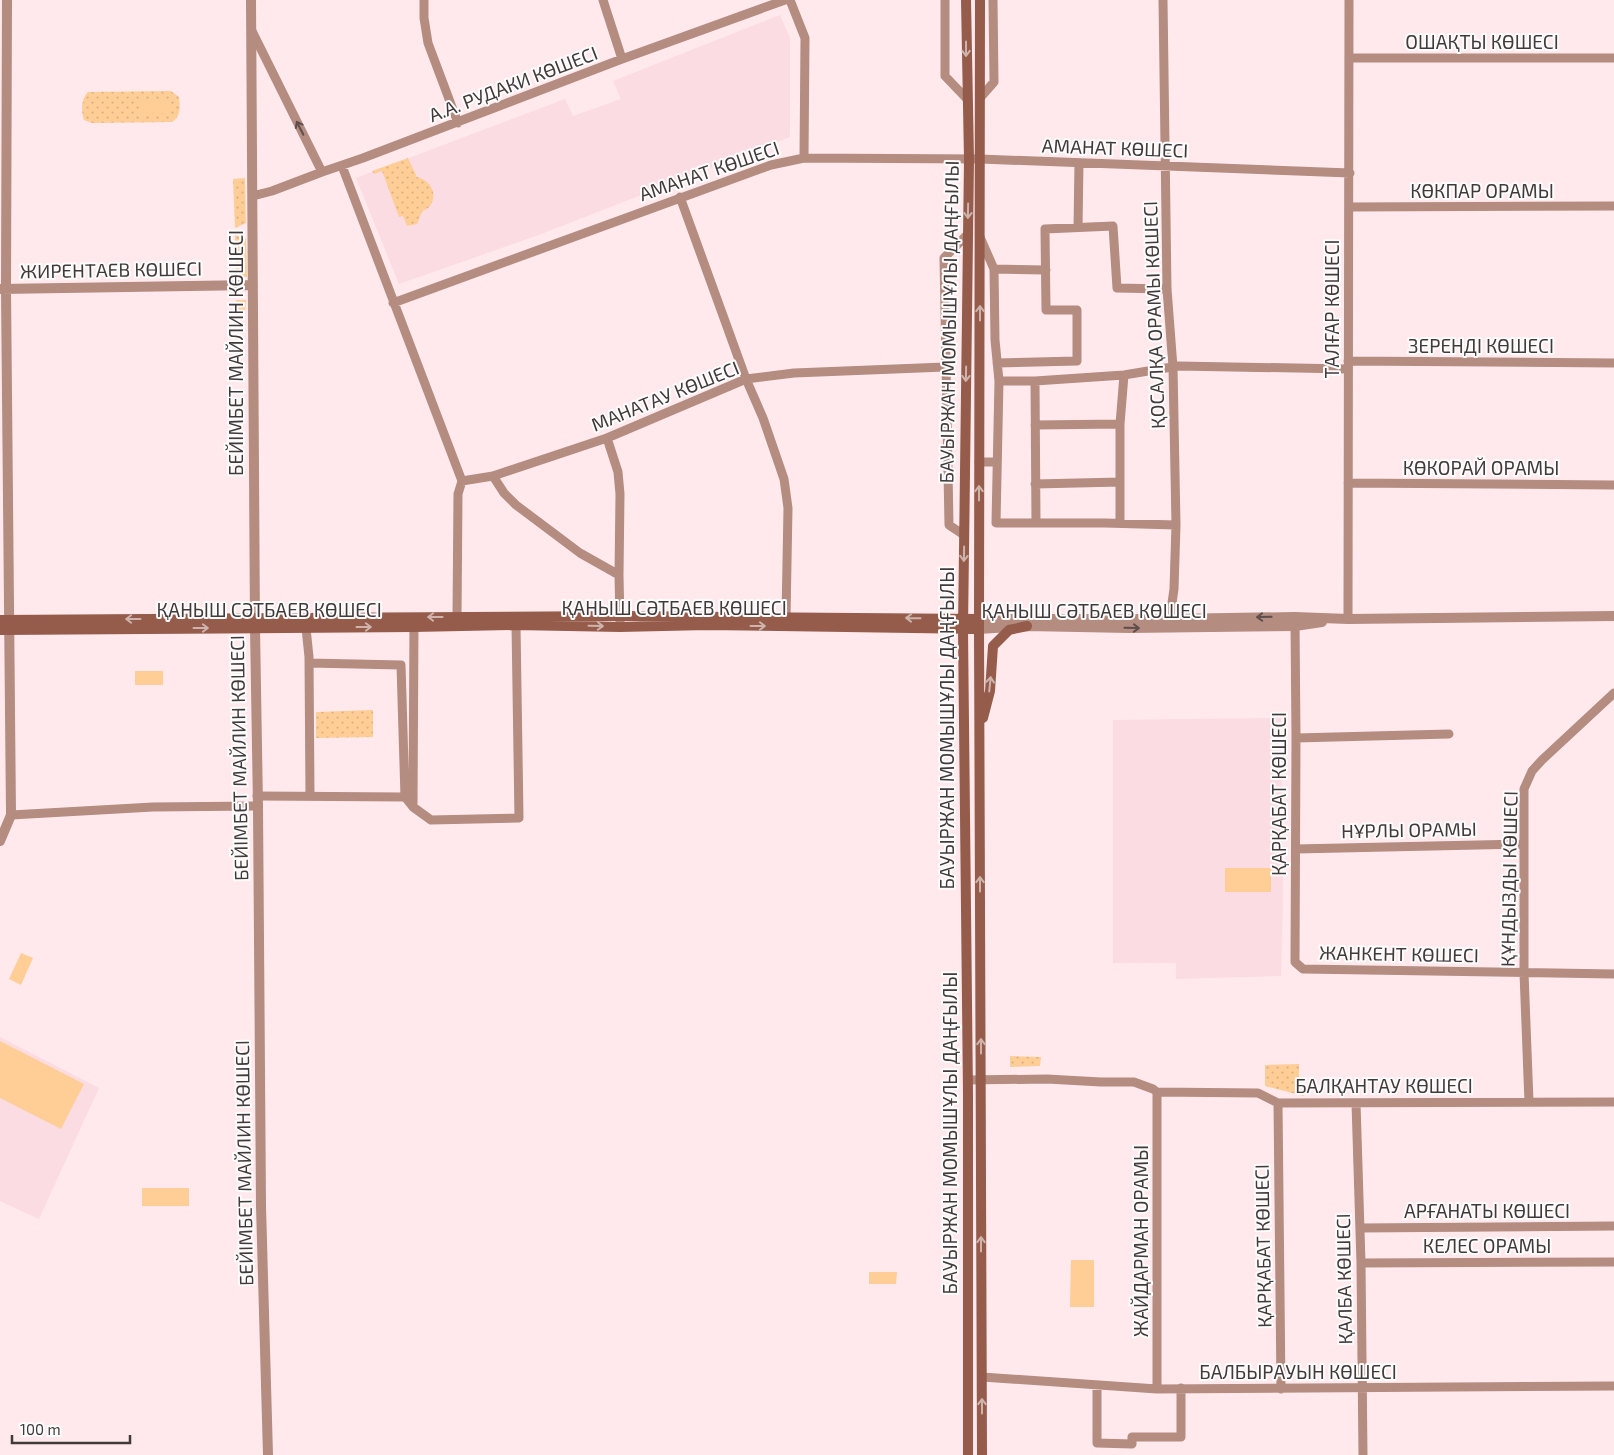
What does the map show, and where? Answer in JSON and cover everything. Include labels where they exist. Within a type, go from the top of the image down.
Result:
[{"type":"main road","name":"БАУЫРЖАН МОМЫШҰЛЫ ДАҢҒЫЛЫ","points":[[966,0],[969,159],[963,624],[968,1080],[968,1455]]},
{"type":"main road","name":"БАУЫРЖАН МОМЫШҰЛЫ ДАҢҒЫЛЫ","points":[[980,0],[979,732],[982,1455]]},
{"type":"main road","name":"ҚАНЫШ СӘТБАЕВ КӨШЕСІ","points":[[255,623],[306,628],[414,622],[457,617],[715,625],[979,624]]},
{"type":"main road","name":"ҚАНЫШ СӘТБАЕВ КӨШЕСІ","points":[[4,625],[414,622],[516,624],[786,617],[963,624]]},
{"type":"main road","points":[[979,732],[990,691],[993,646],[1009,630],[1027,626]]},
{"type":"street","points":[[0,841],[10,815],[4,625],[3,289],[7,0]]},
{"type":"street","name":"БЕЙІМБЕТ МАЙЛИН КӨШЕСІ","points":[[251,0],[261,1222],[268,1455]]},
{"type":"street","points":[[424,0],[424,18],[428,44],[458,123]]},
{"type":"street","points":[[603,0],[622,59]]},
{"type":"street","name":"А.А. РУДАКИ КӨШЕСІ","points":[[252,196],[342,166],[622,59],[785,0]]},
{"type":"street","points":[[790,0],[805,38],[804,158]]},
{"type":"street","points":[[945,0],[945,76],[967,99]]},
{"type":"street","points":[[980,98],[994,82],[993,0]]},
{"type":"street","name":"ҚОСАЛҚА ОРАМЫ КӨШЕСІ","points":[[1164,0],[1167,289],[1173,367],[1176,525],[1174,589],[1169,624]]},
{"type":"street","name":"ТАЛҒАР КӨШЕСІ","points":[[1348,619],[1349,0]]},
{"type":"street","points":[[252,30],[322,172]]},
{"type":"street","name":"ОШАҚТЫ КӨШЕСІ","points":[[1349,58],[1614,58]]},
{"type":"street","name":"АМАНАТ КӨШЕСІ","points":[[394,303],[771,165],[804,158],[980,159],[1350,173]]},
{"type":"street","points":[[1078,227],[1079,163]]},
{"type":"street","points":[[342,166],[462,481],[458,494],[457,617]]},
{"type":"street","points":[[680,198],[784,479],[788,508],[786,617]]},
{"type":"street","name":"КӨКПАР ОРАМЫ","points":[[1349,207],[1614,206]]},
{"type":"street","points":[[997,363],[1077,361],[1077,310],[1046,310],[1045,229],[1113,226],[1117,288],[1167,289]]},
{"type":"street","points":[[964,536],[950,525],[944,258],[968,234]]},
{"type":"street","points":[[980,237],[994,269],[995,340],[999,381],[996,523],[1176,525]]},
{"type":"street","points":[[994,269],[1046,270]]},
{"type":"street","name":"ЖИРЕНТАЕВ КӨШЕСІ","points":[[3,289],[253,285]]},
{"type":"street","name":"ЗЕРЕНДІ КӨШЕСІ","points":[[999,381],[1035,381],[1124,375],[1173,367],[1614,363]]},
{"type":"street","name":"МАНАТАУ КӨШЕСІ","points":[[462,481],[493,476],[607,438],[746,379],[794,373],[945,367]]},
{"type":"street","points":[[1120,524],[1120,424],[1124,375]]},
{"type":"street","points":[[1035,381],[1036,523]]},
{"type":"street","points":[[1035,425],[1120,424]]},
{"type":"street","points":[[607,438],[618,472],[620,494],[620,622]]},
{"type":"street","points":[[979,462],[997,462]]},
{"type":"street","points":[[493,476],[504,493],[516,505],[580,553],[619,575]]},
{"type":"street","points":[[1035,484],[1120,482]]},
{"type":"street","name":"КӨКОРАЙ ОРАМЫ","points":[[1348,483],[1614,485]]},
{"type":"street","name":"ҚАНЫШ СӘТБАЕВ КӨШЕСІ","points":[[979,624],[1027,626],[1295,622],[1348,619],[1614,616]]},
{"type":"street","points":[[413,807],[414,622]]},
{"type":"street","name":"ҚАРҚАБАТ КӨШЕСІ","points":[[1295,622],[1295,962],[1303,969]]},
{"type":"street","points":[[309,664],[400,665],[405,797],[413,807],[431,820],[519,818],[516,624]]},
{"type":"street","name":"ҚАНЫШ СӘТБАЕВ КӨШЕСІ","points":[[979,624],[1169,624]]},
{"type":"street","points":[[306,628],[309,664],[310,796]]},
{"type":"street","name":"ҚҰНДЫЗДЫ КӨШЕСІ","points":[[1529,1102],[1524,973],[1524,789],[1532,771],[1614,693]]},
{"type":"street","points":[[1296,738],[1448,734]]},
{"type":"street","points":[[10,815],[258,801],[310,796],[405,797]]},
{"type":"street","name":"НҰРЛЫ ОРАМЫ","points":[[1296,849],[1523,844]]},
{"type":"street","name":"ЖАНКЕНТ КӨШЕСІ","points":[[1303,969],[1614,974]]},
{"type":"street","points":[[968,1080],[1047,1079],[1134,1082],[1157,1092]]},
{"type":"street","name":"БАЛҚАНТАУ КӨШЕСІ","points":[[1157,1092],[1258,1093],[1278,1103],[1614,1102]]},
{"type":"street","name":"ЖАЙДАРМАН ОРАМЫ","points":[[1157,1092],[1157,1389]]},
{"type":"street","name":"ҚАРҚАБАТ КӨШЕСІ","points":[[1278,1103],[1281,1389]]},
{"type":"street","name":"ҚАЛБА КӨШЕСІ","points":[[1356,1103],[1361,1263],[1363,1455]]},
{"type":"street","name":"АРҒАНАТЫ КӨШЕСІ","points":[[1360,1228],[1614,1226]]},
{"type":"street","name":"КЕЛЕС ОРАМЫ","points":[[1361,1263],[1614,1262]]},
{"type":"street","name":"БАЛБЫРАУЫН КӨШЕСІ","points":[[982,1377],[1157,1389],[1614,1386]]},
{"type":"street","points":[[1097,1385],[1096,1444],[1132,1444],[1132,1437],[1181,1437],[1181,1388]]},
{"type":"shaded area","points":[[780,15],[790,38],[790,137],[536,236],[399,284],[356,178],[565,99],[573,116],[621,99],[613,81]]},
{"type":"shaded area","points":[[171,91],[179,97],[180,104],[178,115],[172,122],[92,123],[84,120],[82,105],[88,92]]},
{"type":"shaded area","points":[[169,99],[169,113],[141,114],[141,100]]},
{"type":"shaded area","points":[[408,158],[417,177],[431,187],[433,200],[430,206],[422,212],[417,224],[407,226],[403,216],[399,217],[382,171],[374,174],[372,171]]},
{"type":"shaded area","points":[[245,178],[246,223],[235,228],[233,179]]},
{"type":"shaded area","points":[[235,235],[246,239],[247,277],[236,277]]},
{"type":"shaded area","points":[[236,300],[246,300],[245,313],[236,316]]},
{"type":"shaded area","points":[[135,671],[163,671],[163,685],[135,685]]},
{"type":"shaded area","points":[[373,710],[373,737],[316,738],[316,712]]},
{"type":"shaded area","points":[[1281,718],[1283,900],[1281,976],[1176,979],[1176,963],[1113,963],[1113,720]]},
{"type":"shaded area","points":[[1225,868],[1271,868],[1271,892],[1225,892]]},
{"type":"shaded area","points":[[21,953],[33,958],[21,985],[9,979]]},
{"type":"shaded area","points":[[0,1037],[99,1088],[39,1219],[0,1201]]},
{"type":"shaded area","points":[[0,1041],[84,1084],[61,1129],[0,1098]]},
{"type":"shaded area","points":[[1010,1056],[1041,1057],[1040,1066],[1010,1067]]},
{"type":"shaded area","points":[[1299,1064],[1299,1082],[1304,1096],[1265,1086],[1265,1065]]},
{"type":"shaded area","points":[[142,1188],[189,1188],[189,1206],[142,1206]]},
{"type":"shaded area","points":[[1071,1260],[1094,1260],[1094,1307],[1070,1307]]},
{"type":"shaded area","points":[[869,1272],[897,1272],[896,1284],[869,1284]]}]
